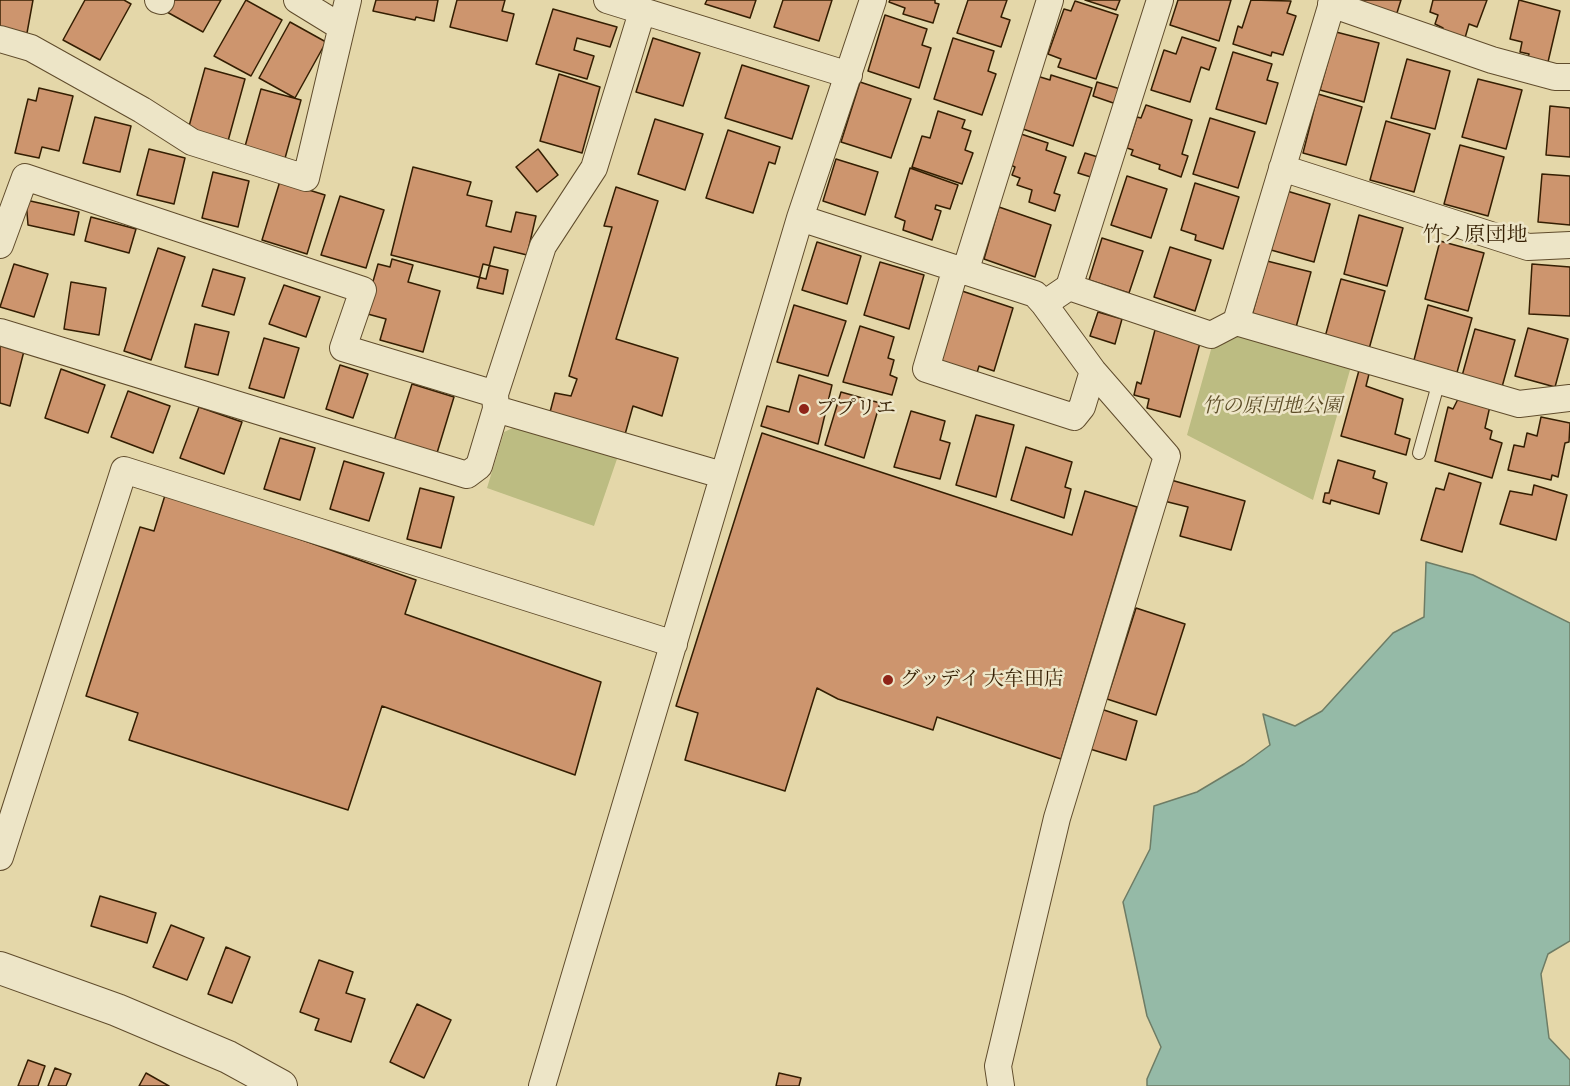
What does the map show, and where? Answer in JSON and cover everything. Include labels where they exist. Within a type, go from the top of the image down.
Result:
[{"type":"street","points":[[297,0],[341,27]]},
{"type":"street","points":[[0,39],[31,48],[142,110],[192,142],[306,178],[348,0]]},
{"type":"street","points":[[607,0],[849,75]]},
{"type":"street","points":[[542,1086],[800,218],[873,0]]},
{"type":"street","points":[[1050,0],[926,369],[1074,417],[1082,407],[1093,371]]},
{"type":"street","points":[[1044,304],[1069,287],[1160,0]]},
{"type":"street","points":[[1236,322],[1332,2],[1492,60],[1555,77],[1570,77]]},
{"type":"street","points":[[0,332],[467,475],[479,466],[496,401],[543,246],[594,168],[642,12]]},
{"type":"street","points":[[1282,168],[1528,247],[1570,245]]},
{"type":"street","points":[[0,245],[26,177],[363,290],[343,348],[723,475]]},
{"type":"street","points":[[800,218],[1035,294],[1093,371],[1167,456],[1057,818],[998,1066],[1001,1086]]},
{"type":"street","points":[[1069,287],[1211,335],[1236,322],[1519,404],[1570,398]]},
{"type":"street","points":[[0,857],[124,470],[674,644]]},
{"type":"street","points":[[0,968],[127,1014],[228,1057],[281,1086]]},
{"type":"lane","points":[[1419,453],[1438,381]]},
{"type":"green space","name":"竹の原団地公園","points":[[1238,331],[1352,363],[1313,500],[1187,435],[1212,346]]},
{"type":"green space","points":[[517,426],[618,456],[594,526],[487,488],[504,432]]},
{"type":"shaded area","points":[[1426,562],[1473,575],[1570,623],[1570,941],[1548,954],[1541,974],[1549,1038],[1570,1060],[1570,1086],[1147,1086],[1147,1079],[1161,1047],[1147,1016],[1123,902],[1150,849],[1154,806],[1197,792],[1244,764],[1270,745],[1263,714],[1295,726],[1322,711],[1393,633],[1424,617]]},
{"type":"building","points":[[0,0],[33,0],[27,33],[0,28]]},
{"type":"building","points":[[85,0],[124,0],[131,4],[100,60],[63,40]]},
{"type":"building","points":[[174,0],[221,0],[203,32],[167,12]]},
{"type":"building","points":[[246,0],[282,20],[251,76],[214,56]]},
{"type":"building","points":[[376,0],[438,0],[434,21],[416,17],[415,20],[373,11]]},
{"type":"building","points":[[457,0],[505,0],[502,11],[514,14],[507,41],[450,27]]},
{"type":"building","points":[[707,0],[756,0],[750,18],[705,4]]},
{"type":"building","points":[[783,0],[832,0],[819,41],[774,27]]},
{"type":"building","points":[[890,0],[935,0],[935,3],[939,4],[933,23],[903,14],[905,8],[889,2]]},
{"type":"building","points":[[968,0],[1007,0],[1001,17],[1010,20],[1001,47],[957,33]]},
{"type":"building","points":[[1085,0],[1120,0],[1116,10]]},
{"type":"building","points":[[1178,0],[1231,0],[1219,41],[1170,25]]},
{"type":"building","points":[[1251,0],[1291,1],[1287,13],[1296,16],[1283,55],[1272,52],[1271,56],[1233,44],[1238,26],[1242,28]]},
{"type":"building","points":[[1362,0],[1401,0],[1396,16],[1360,4]]},
{"type":"building","points":[[1433,0],[1487,0],[1477,27],[1469,24],[1465,38],[1443,31],[1443,28],[1435,24],[1438,15],[1430,12]]},
{"type":"building","points":[[1519,0],[1560,11],[1548,62],[1528,57],[1529,54],[1520,52],[1522,42],[1510,39]]},
{"type":"building","points":[[1075,1],[1118,15],[1096,79],[1058,67],[1061,59],[1048,54],[1064,9],[1071,11]]},
{"type":"building","points":[[553,9],[617,27],[610,47],[577,38],[574,50],[594,56],[587,79],[536,64]]},
{"type":"building","points":[[885,15],[927,29],[922,45],[931,48],[919,88],[868,71]]},
{"type":"building","points":[[290,22],[326,42],[295,98],[259,78]]},
{"type":"building","points":[[1336,32],[1379,43],[1364,102],[1320,90]]},
{"type":"building","points":[[1182,37],[1216,48],[1209,70],[1201,67],[1190,102],[1151,90],[1164,50],[1176,54]]},
{"type":"building","points":[[653,38],[700,53],[683,106],[636,92]]},
{"type":"building","points":[[953,38],[994,51],[988,71],[996,74],[982,115],[934,99]]},
{"type":"building","points":[[1233,52],[1272,64],[1267,80],[1278,83],[1266,124],[1216,109]]},
{"type":"building","points":[[1407,59],[1450,71],[1435,129],[1391,118]]},
{"type":"building","points":[[742,65],[809,86],[792,139],[725,118]]},
{"type":"building","points":[[205,68],[245,79],[228,141],[188,130]]},
{"type":"building","points":[[559,74],[600,87],[582,153],[540,141]]},
{"type":"building","points":[[1051,75],[1092,88],[1073,146],[1020,128],[1037,76],[1050,80]]},
{"type":"building","points":[[1478,79],[1522,90],[1506,149],[1462,137]]},
{"type":"building","points":[[860,82],[911,99],[891,158],[841,142]]},
{"type":"building","points":[[1097,82],[1127,91],[1122,106],[1093,96]]},
{"type":"building","points":[[39,88],[73,96],[59,151],[42,147],[39,158],[15,153],[28,99],[36,101]]},
{"type":"building","points":[[261,89],[301,100],[284,162],[244,150]]},
{"type":"building","points":[[1318,94],[1362,107],[1346,165],[1303,153]]},
{"type":"building","points":[[1146,105],[1192,120],[1182,154],[1188,156],[1181,177],[1159,169],[1160,165],[1131,155],[1133,150],[1127,148],[1137,117],[1141,118]]},
{"type":"building","points":[[1550,106],[1570,108],[1570,157],[1546,155]]},
{"type":"building","points":[[938,111],[965,120],[962,128],[971,131],[965,150],[973,153],[962,184],[912,167],[922,136],[930,138]]},
{"type":"building","points":[[95,117],[131,126],[120,172],[83,163]]},
{"type":"building","points":[[1210,118],[1255,132],[1238,188],[1193,174]]},
{"type":"building","points":[[655,119],[703,134],[685,190],[638,174]]},
{"type":"building","points":[[1386,121],[1430,134],[1414,192],[1370,180]]},
{"type":"building","points":[[728,130],[780,147],[775,164],[769,162],[753,213],[706,198]]},
{"type":"building","points":[[1018,133],[1048,143],[1046,150],[1066,157],[1054,193],[1060,195],[1055,211],[1029,202],[1032,190],[1017,185],[1020,178],[1012,175],[1015,167],[1008,164]]},
{"type":"building","points":[[1460,145],[1504,157],[1488,216],[1444,204]]},
{"type":"building","points":[[149,149],[185,158],[174,204],[137,195]]},
{"type":"building","points":[[538,149],[558,175],[537,192],[516,167]]},
{"type":"building","points":[[1085,153],[1101,158],[1094,178],[1078,173]]},
{"type":"building","points":[[836,159],[878,172],[865,215],[823,201]]},
{"type":"building","points":[[413,167],[471,182],[467,195],[492,201],[486,226],[511,232],[516,212],[536,216],[527,255],[494,247],[486,279],[391,255]]},
{"type":"building","points":[[910,168],[958,185],[950,209],[936,205],[935,209],[941,211],[932,240],[903,230],[905,221],[895,217]]},
{"type":"building","points":[[213,172],[249,181],[238,227],[202,218]]},
{"type":"building","points":[[1542,174],[1570,176],[1570,225],[1538,222]]},
{"type":"building","points":[[1127,176],[1167,189],[1151,238],[1111,225]]},
{"type":"building","points":[[280,181],[325,195],[307,254],[262,240]]},
{"type":"building","points":[[1195,183],[1239,197],[1223,249],[1195,240],[1196,235],[1181,230]]},
{"type":"building","points":[[616,187],[658,201],[616,339],[678,358],[662,416],[633,406],[624,438],[549,416],[555,393],[571,396],[577,379],[569,376],[612,227],[604,226]]},
{"type":"building","points":[[1287,191],[1330,204],[1314,262],[1271,250]]},
{"type":"building","points":[[340,196],[384,210],[366,268],[321,255]]},
{"type":"building","points":[[26,200],[79,212],[74,235],[28,225]]},
{"type":"building","points":[[999,207],[1051,225],[1035,277],[984,259]]},
{"type":"building","points":[[1359,215],[1403,228],[1387,286],[1344,274]]},
{"type":"building","points":[[91,217],[136,229],[129,253],[85,241]]},
{"type":"building","points":[[1102,238],[1143,251],[1129,293],[1089,280]]},
{"type":"building","points":[[1440,241],[1484,253],[1468,311],[1425,299]]},
{"type":"building","points":[[817,242],[861,256],[847,304],[802,290]]},
{"type":"building","points":[[1170,247],[1211,260],[1195,311],[1154,297]]},
{"type":"building","points":[[158,248],[185,257],[151,360],[124,351]]},
{"type":"building","points":[[392,259],[413,265],[408,282],[440,291],[423,352],[380,340],[386,319],[364,313],[378,264],[390,267]]},
{"type":"building","points":[[1267,261],[1311,272],[1295,331],[1251,319]]},
{"type":"building","points":[[880,262],[924,275],[909,329],[864,315]]},
{"type":"building","points":[[14,264],[48,274],[34,317],[0,307]]},
{"type":"building","points":[[483,264],[508,270],[503,294],[477,288]]},
{"type":"building","points":[[1532,264],[1570,267],[1570,316],[1529,314]]},
{"type":"building","points":[[213,269],[245,278],[234,315],[202,306]]},
{"type":"building","points":[[1341,279],[1385,291],[1369,349],[1325,337]]},
{"type":"building","points":[[71,282],[106,288],[99,335],[64,329]]},
{"type":"building","points":[[284,285],[320,297],[306,337],[269,324]]},
{"type":"building","points":[[962,291],[1013,308],[994,371],[979,366],[976,376],[939,364]]},
{"type":"building","points":[[794,305],[846,321],[828,376],[777,362]]},
{"type":"building","points":[[1428,305],[1472,318],[1456,376],[1413,364]]},
{"type":"building","points":[[1098,312],[1122,319],[1115,344],[1090,336]]},
{"type":"building","points":[[195,324],[229,332],[218,375],[185,367]]},
{"type":"building","points":[[860,326],[894,337],[888,358],[894,360],[890,375],[897,378],[892,395],[843,382]]},
{"type":"building","points":[[1528,328],[1568,339],[1555,387],[1515,376]]},
{"type":"building","points":[[1475,329],[1515,340],[1502,387],[1462,376]]},
{"type":"building","points":[[1155,330],[1200,343],[1180,417],[1147,408],[1149,399],[1134,395],[1137,382],[1141,384]]},
{"type":"building","points":[[264,338],[299,348],[284,398],[249,388]]},
{"type":"building","points":[[0,340],[25,347],[10,406],[0,403]]},
{"type":"building","points":[[1361,363],[1371,366],[1366,386],[1403,399],[1395,434],[1410,439],[1406,455],[1341,436]]},
{"type":"building","points":[[340,365],[368,374],[353,418],[326,409]]},
{"type":"building","points":[[61,369],[105,385],[88,433],[45,418]]},
{"type":"building","points":[[799,375],[832,385],[818,444],[761,426],[767,406],[789,412]]},
{"type":"building","points":[[412,384],[454,397],[437,453],[394,441]]},
{"type":"building","points":[[128,391],[170,406],[153,453],[111,437]]},
{"type":"building","points":[[841,392],[880,403],[864,458],[825,445]]},
{"type":"building","points":[[1460,395],[1490,406],[1485,428],[1492,431],[1490,439],[1502,443],[1492,478],[1435,461],[1448,407],[1453,409]]},
{"type":"building","points":[[199,407],[242,422],[224,474],[180,458]]},
{"type":"building","points":[[911,411],[945,421],[940,440],[950,443],[940,479],[894,467]]},
{"type":"building","points":[[976,415],[1014,425],[996,497],[956,485]]},
{"type":"building","points":[[1541,417],[1570,423],[1569,442],[1565,443],[1558,477],[1552,475],[1551,480],[1508,470],[1514,445],[1524,447],[1527,433],[1537,436]]},
{"type":"building","points":[[762,433],[1072,535],[1085,491],[1137,507],[1061,759],[937,717],[933,730],[838,699],[817,688],[785,791],[685,760],[698,713],[676,706]]},
{"type":"building","points":[[280,438],[315,448],[300,500],[264,489]]},
{"type":"building","points":[[1026,447],[1072,462],[1065,487],[1071,489],[1064,518],[1011,500]]},
{"type":"building","points":[[1338,460],[1375,471],[1373,478],[1387,483],[1379,514],[1331,500],[1330,504],[1323,502],[1325,493],[1329,493]]},
{"type":"building","points":[[344,461],[384,473],[369,521],[330,509]]},
{"type":"building","points":[[1449,473],[1481,483],[1462,552],[1421,540],[1436,488],[1444,490]]},
{"type":"building","points":[[1171,480],[1245,501],[1231,550],[1180,536],[1188,507],[1164,501]]},
{"type":"building","points":[[1534,485],[1567,495],[1556,540],[1500,524],[1510,491],[1532,495]]},
{"type":"building","points":[[420,488],[454,497],[441,548],[407,539]]},
{"type":"building","points":[[166,492],[416,580],[405,614],[601,682],[575,775],[382,706],[348,810],[129,740],[138,713],[86,696],[140,527],[154,531]]},
{"type":"building","points":[[1136,608],[1185,624],[1156,715],[1107,699]]},
{"type":"building","points":[[1101,709],[1137,721],[1126,760],[1090,749]]},
{"type":"building","points":[[100,896],[156,913],[147,943],[91,926]]},
{"type":"building","points":[[171,925],[204,938],[187,980],[153,967]]},
{"type":"building","points":[[226,947],[250,957],[232,1003],[208,994]]},
{"type":"building","points":[[319,960],[353,972],[346,993],[365,999],[351,1042],[315,1030],[319,1019],[300,1012]]},
{"type":"building","points":[[417,1004],[451,1020],[424,1078],[390,1062]]},
{"type":"building","points":[[28,1060],[45,1066],[38,1086],[18,1086]]},
{"type":"building","points":[[55,1068],[71,1074],[66,1086],[48,1086]]},
{"type":"building","points":[[146,1073],[169,1086],[139,1086]]},
{"type":"building","points":[[779,1073],[801,1078],[799,1086],[776,1086]]},
{"type":"place","name":"ププリエ","points":[[804,409]]},
{"type":"place","name":"グッデイ 大牟田店","points":[[888,680]]},
{"type":"district","name":"竹ノ原団地","points":[[1475,236]]}]
